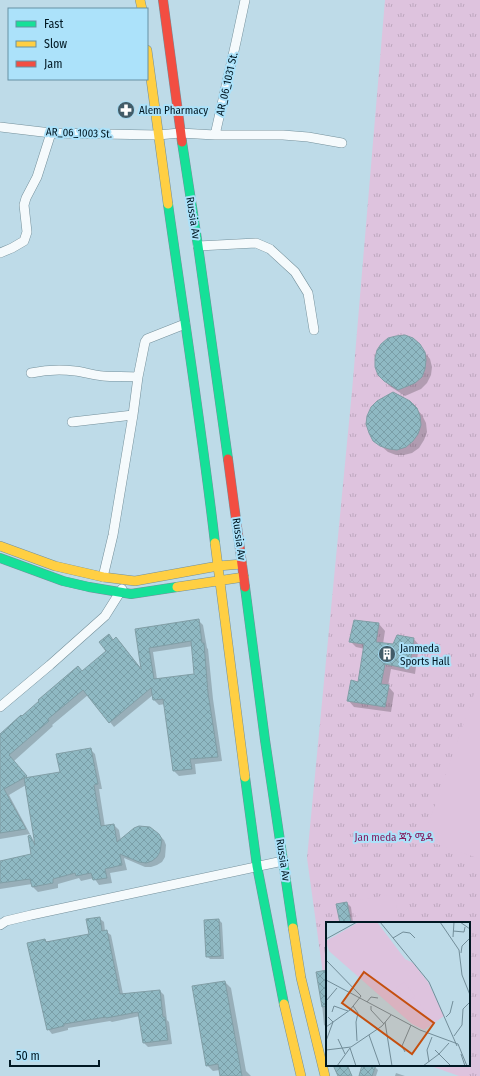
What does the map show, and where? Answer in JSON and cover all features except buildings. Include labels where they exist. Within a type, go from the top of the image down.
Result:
[{"type":"main road","name":"Russia Av","points":[[163,0],[180,133],[198,246],[244,578],[264,740],[282,860],[302,978],[325,1076]]},
{"type":"main road","name":"Russia Av","points":[[148,58],[185,324],[205,453],[218,566],[257,866],[280,984],[301,1076]]},
{"type":"main road","points":[[0,546],[55,566],[103,577],[135,581],[218,566],[242,564]]},
{"type":"main road","points":[[0,558],[88,587],[131,594],[220,580],[244,578]]},
{"type":"street","name":"AR_06_1031 St.","points":[[215,135],[245,0]]},
{"type":"street","name":"AR_06_1003 St.","points":[[0,127],[51,133],[158,135],[180,133]]},
{"type":"street","points":[[0,253],[24,241],[27,232],[24,205],[26,198],[37,178],[51,133]]},
{"type":"street","points":[[180,133],[215,135],[283,135],[308,137],[342,143]]},
{"type":"street","points":[[198,246],[256,243],[270,249],[294,272],[308,293],[314,330]]},
{"type":"street","points":[[103,577],[113,535],[138,377],[147,339],[185,324]]},
{"type":"street","points":[[31,373],[66,370],[104,376],[138,377]]},
{"type":"street","points":[[72,422],[133,415]]},
{"type":"street","points":[[0,707],[105,616],[120,593],[125,580]]},
{"type":"street","points":[[0,925],[6,921],[31,915],[282,860]]},
{"type":"green space","name":"Jan meda ጃን ሜዳ","points":[[385,0],[480,0],[480,1076],[459,1076],[431,1066],[470,1066],[470,922],[326,922],[326,996],[307,858],[352,391]]},
{"type":"green space","points":[[480,677],[480,859],[423,839]]},
{"type":"green space","points":[[394,894],[400,922],[357,922],[353,901]]},
{"type":"traffic: fast","points":[[182,142],[228,459]]},
{"type":"traffic: fast","points":[[168,204],[199,416],[215,543]]},
{"type":"traffic: fast","points":[[0,558],[63,581],[131,594],[177,587]]},
{"type":"traffic: fast","points":[[245,587],[265,740],[293,928]]},
{"type":"traffic: fast","points":[[245,777],[257,866],[284,1004]]},
{"type":"traffic: slow","points":[[140,0],[142,8]]},
{"type":"traffic: slow","points":[[148,57],[168,204]]},
{"type":"traffic: slow","points":[[215,543],[245,777]]},
{"type":"traffic: slow","points":[[0,546],[55,566],[103,577],[135,581],[218,566],[242,564]]},
{"type":"traffic: slow","points":[[177,587],[244,577]]},
{"type":"traffic: slow","points":[[293,928],[301,978],[325,1076]]},
{"type":"traffic: slow","points":[[284,1004],[301,1076]]},
{"type":"traffic: jam","points":[[163,0],[182,142]]},
{"type":"traffic: jam","points":[[228,459],[245,587]]},
{"type":"place","name":"Alem Pharmacy","points":[[126,110]]},
{"type":"place","name":"Janmeda Sports Hall","points":[[387,654]]}]
